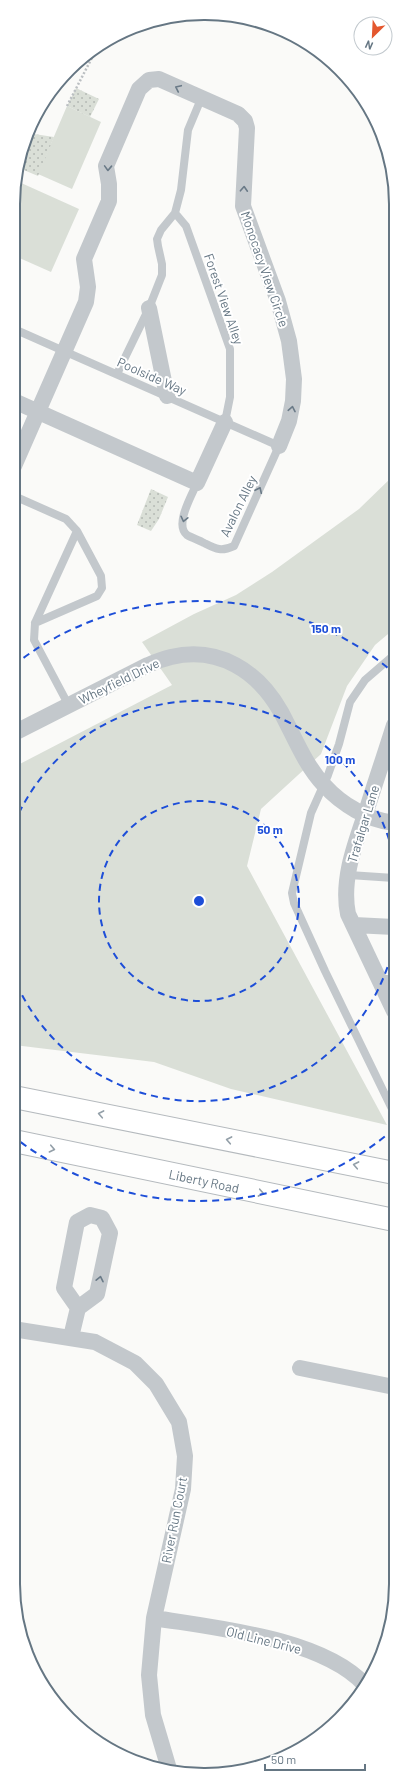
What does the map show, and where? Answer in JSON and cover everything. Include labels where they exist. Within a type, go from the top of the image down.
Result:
[{"type":"main road","points":[[20,1098],[389,1172]]},
{"type":"main road","name":"Liberty Road","points":[[20,1142],[389,1219]]},
{"type":"street","name":"Monocacy View Circle","points":[[20,452],[86,302],[88,287],[85,258],[109,201],[109,184],[106,166],[139,90],[149,80],[159,79],[201,99],[238,114],[245,121],[247,128],[243,206],[278,301],[289,341],[294,379],[293,401],[289,421],[279,446]]},
{"type":"street","points":[[149,308],[167,396]]},
{"type":"street","points":[[20,404],[197,483],[225,422]]},
{"type":"street","name":"Wheyfield Drive","points":[[20,730],[148,665],[171,657],[189,655],[215,656],[230,661],[252,675],[267,690],[301,750],[324,785],[351,808],[389,822]]},
{"type":"street","name":"Trafalgar Lane","points":[[387,979],[354,926],[348,914],[346,900],[348,875],[357,836],[365,814],[388,765]]},
{"type":"street","points":[[354,926],[389,928]]},
{"type":"street","points":[[71,1337],[78,1308],[97,1294],[110,1233],[102,1218],[90,1216],[77,1222],[64,1288],[78,1308]]},
{"type":"street","name":"River Run Court","points":[[20,1330],[95,1342],[135,1363],[156,1384],[179,1422],[185,1456],[183,1489],[154,1618],[149,1675],[153,1715],[167,1764]]},
{"type":"street","points":[[300,1368],[389,1386]]},
{"type":"street","name":"Old Line Drive","points":[[154,1618],[233,1631],[301,1649],[324,1657],[343,1667],[361,1681]]},
{"type":"lane","points":[[117,374],[149,308],[162,275],[162,264],[157,239],[161,230],[175,212],[181,190],[188,130],[201,99]]},
{"type":"lane","name":"Forest View Alley","points":[[175,212],[186,226],[230,349],[230,397],[225,422]]},
{"type":"lane","name":"Poolside Way","points":[[20,332],[279,446]]},
{"type":"lane","name":"Avalon Alley","points":[[197,483],[182,520],[182,528],[186,534],[214,548],[224,550],[234,546],[279,446]]},
{"type":"lane","points":[[20,499],[66,519],[76,531],[101,576],[102,588],[97,596],[35,623]]},
{"type":"lane","points":[[69,706],[34,640],[35,623],[76,531]]},
{"type":"lane","points":[[389,659],[365,680],[357,689],[350,702],[339,744],[324,785],[311,814],[292,893],[294,903],[328,978],[389,1103]]},
{"type":"lane","points":[[348,875],[389,878]]},
{"type":"path","points":[[67,106],[92,58]]},
{"type":"shaded area","points":[[76,88],[99,99],[90,117],[67,106]]},
{"type":"shaded area","points":[[67,106],[101,122],[72,189],[38,174]]},
{"type":"shaded area","points":[[34,134],[54,137],[38,176],[24,170],[26,157]]},
{"type":"shaded area","points":[[21,183],[79,209],[51,272],[20,258],[20,192]]},
{"type":"shaded area","points":[[389,480],[389,633],[375,645],[347,686],[321,754],[261,809],[247,866],[387,1125],[231,1089],[154,1062],[20,1046],[20,764],[172,685],[142,642],[194,614],[236,595],[272,572],[359,509]]},
{"type":"shaded area","points":[[151,489],[168,497],[159,519],[151,531],[137,525]]}]
